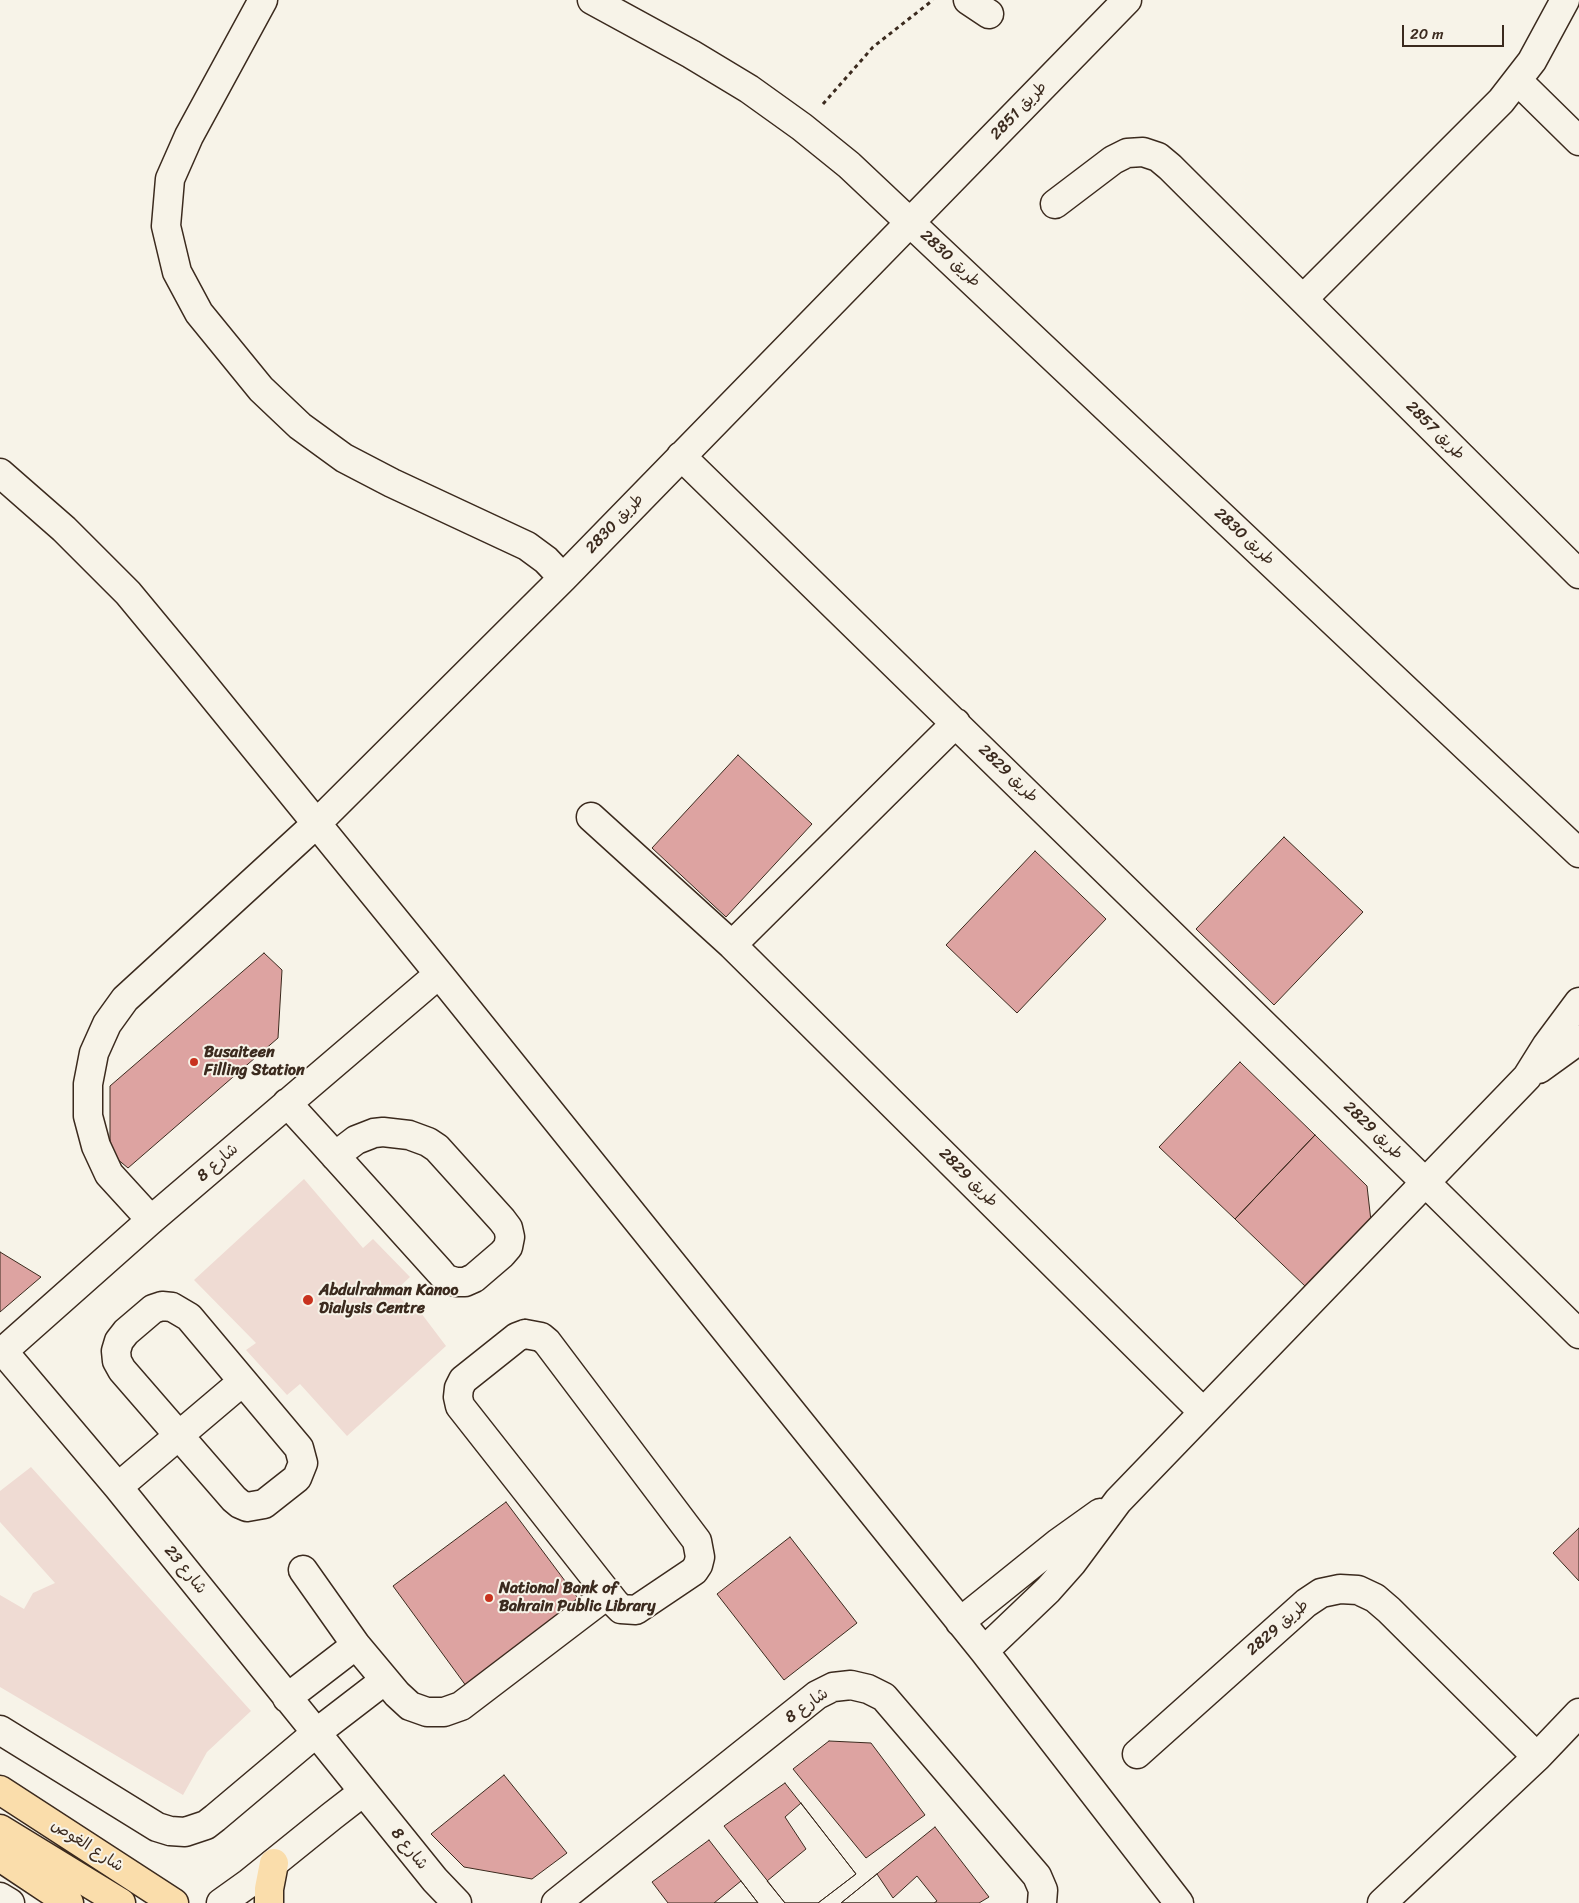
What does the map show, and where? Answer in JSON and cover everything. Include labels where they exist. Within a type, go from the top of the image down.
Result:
[{"type":"main road","name":"شارع الغوص","points":[[0,1790],[174,1903]]},
{"type":"main road","points":[[0,1829],[121,1903]]},
{"type":"main road","points":[[0,1856],[69,1903]]},
{"type":"main road","points":[[269,1903],[269,1889],[274,1863]]},
{"type":"street","points":[[263,0],[188,136],[170,179],[166,226],[177,272],[199,313],[260,388],[300,426],[344,458],[392,483],[527,546],[546,560],[562,578]]},
{"type":"street","name":"طريق 2830","points":[[592,0],[692,54],[748,89],[802,127],[849,165],[1579,853]]},
{"type":"street","name":"طريق 2851","points":[[910,221],[1127,0]]},
{"type":"street","points":[[1303,299],[1489,113],[1532,61],[1566,0]]},
{"type":"street","points":[[1518,80],[1579,141]]},
{"type":"street","name":"طريق 2857","points":[[1055,204],[1113,160],[1127,154],[1143,152],[1158,157],[1575,563]]},
{"type":"street","name":"طريق 2830","points":[[151,1220],[109,1174],[96,1146],[88,1116],[88,1084],[94,1053],[107,1024],[126,999],[316,824],[562,578],[910,221]]},
{"type":"street","name":"طريق 2829","points":[[681,456],[1579,1334]]},
{"type":"street","points":[[0,473],[64,529],[128,593],[439,974],[984,1651],[1179,1903]]},
{"type":"street","points":[[732,945],[956,723]]},
{"type":"street","name":"طريق 2829","points":[[591,817],[732,945],[1203,1412]]},
{"type":"street","name":"شارع 8","points":[[2,1353],[151,1220],[439,974]]},
{"type":"street","points":[[984,1651],[1048,1590],[1072,1564],[1118,1501],[1527,1076],[1579,1002]]},
{"type":"street","points":[[1527,1076],[1579,1040]]},
{"type":"street","points":[[287,1104],[446,1279],[465,1282],[474,1278],[508,1247],[510,1237],[508,1228],[502,1220],[444,1155],[428,1142],[409,1135],[383,1132],[374,1133],[356,1140],[335,1156]]},
{"type":"street","points":[[162,1306],[172,1307],[188,1317],[299,1448],[303,1463],[297,1478],[264,1504],[256,1507],[247,1507],[240,1504],[234,1498],[179,1436],[122,1370],[117,1361],[116,1351],[119,1341],[126,1332],[153,1309],[162,1306]]},
{"type":"street","points":[[525,1334],[541,1336],[547,1342],[697,1541],[700,1557],[694,1572],[643,1607],[636,1610],[621,1608],[608,1594],[460,1406],[458,1388],[463,1380],[517,1337],[525,1334]]},
{"type":"street","name":"شارع 23","points":[[2,1353],[118,1487],[363,1792]]},
{"type":"street","points":[[118,1487],[242,1382]]},
{"type":"street","points":[[960,1622],[1058,1543],[1118,1501]]},
{"type":"street","points":[[303,1570],[356,1645],[397,1694],[410,1706],[427,1712],[444,1712],[461,1706],[608,1594]]},
{"type":"street","name":"طريق 2829","points":[[1138,1754],[1306,1602],[1321,1593],[1340,1589],[1358,1590],[1375,1598],[1537,1757]]},
{"type":"street","points":[[287,1698],[356,1645]]},
{"type":"street","points":[[0,1730],[157,1827],[170,1831],[185,1832],[206,1825],[385,1680]]},
{"type":"street","name":"شارع 8","points":[[556,1903],[817,1695],[833,1687],[851,1685],[868,1689],[884,1698],[896,1711],[1037,1876],[1043,1890],[1042,1903]]},
{"type":"street","points":[[1382,1903],[1537,1757],[1579,1713]]},
{"type":"street","points":[[221,1903],[250,1883],[363,1792]]},
{"type":"street","name":"شارع 8","points":[[363,1792],[435,1880],[457,1903]]},
{"type":"street","points":[[0,1897],[10,1903]]},
{"type":"path","points":[[802,127],[873,47],[933,0]]},
{"type":"shaded area","name":"Abdulrahman Kanoo Dialysis Centre","points":[[304,1179],[363,1248],[373,1239],[410,1277],[395,1291],[410,1309],[418,1309],[446,1346],[347,1436],[300,1384],[287,1395],[246,1350],[256,1343],[194,1280]]},
{"type":"shaded area","points":[[31,1467],[251,1711],[207,1752],[183,1795],[0,1687],[0,1595],[24,1609],[33,1593],[55,1583],[0,1522],[0,1491]]},
{"type":"building","points":[[738,755],[812,824],[726,917],[652,848]]},
{"type":"building","points":[[1284,837],[1363,912],[1274,1005],[1196,929]]},
{"type":"building","points":[[1035,851],[1106,919],[1017,1013],[946,945]]},
{"type":"building","name":"Busaiteen Filling Station","points":[[264,953],[282,970],[278,1038],[128,1168],[110,1153],[110,1086]]},
{"type":"building","points":[[1240,1062],[1315,1135],[1235,1219],[1159,1147]]},
{"type":"building","points":[[1315,1135],[1367,1186],[1371,1221],[1306,1287],[1235,1219]]},
{"type":"building","points":[[0,1252],[41,1277],[0,1312]]},
{"type":"building","name":"National Bank of Bahrain Public Library","points":[[506,1502],[586,1609],[472,1694],[393,1586]]},
{"type":"building","points":[[1579,1528],[1579,1581],[1553,1553]]},
{"type":"building","points":[[790,1537],[857,1623],[784,1680],[717,1594]]},
{"type":"building","points":[[829,1741],[871,1743],[925,1815],[866,1858],[793,1769]]},
{"type":"building","points":[[504,1775],[567,1853],[532,1879],[464,1867],[431,1834]]},
{"type":"building","points":[[785,1783],[856,1874],[818,1903],[785,1903],[724,1826]]},
{"type":"building","points":[[801,1803],[856,1874],[818,1903],[785,1903],[767,1881],[806,1849],[785,1817]]},
{"type":"building","points":[[935,1827],[989,1897],[979,1903],[841,1903]]},
{"type":"building","points":[[709,1840],[758,1903],[668,1903],[652,1882]]},
{"type":"building","points":[[877,1874],[893,1898],[917,1876],[937,1901],[934,1903],[841,1903]]},
{"type":"building","points":[[741,1881],[758,1903],[714,1903]]},
{"type":"place","name":"Busaiteen Filling Station","points":[[194,1062]]},
{"type":"place","name":"Abdulrahman Kanoo Dialysis Centre","points":[[308,1300]]},
{"type":"place","name":"National Bank of Bahrain Public Library","points":[[489,1598]]}]
